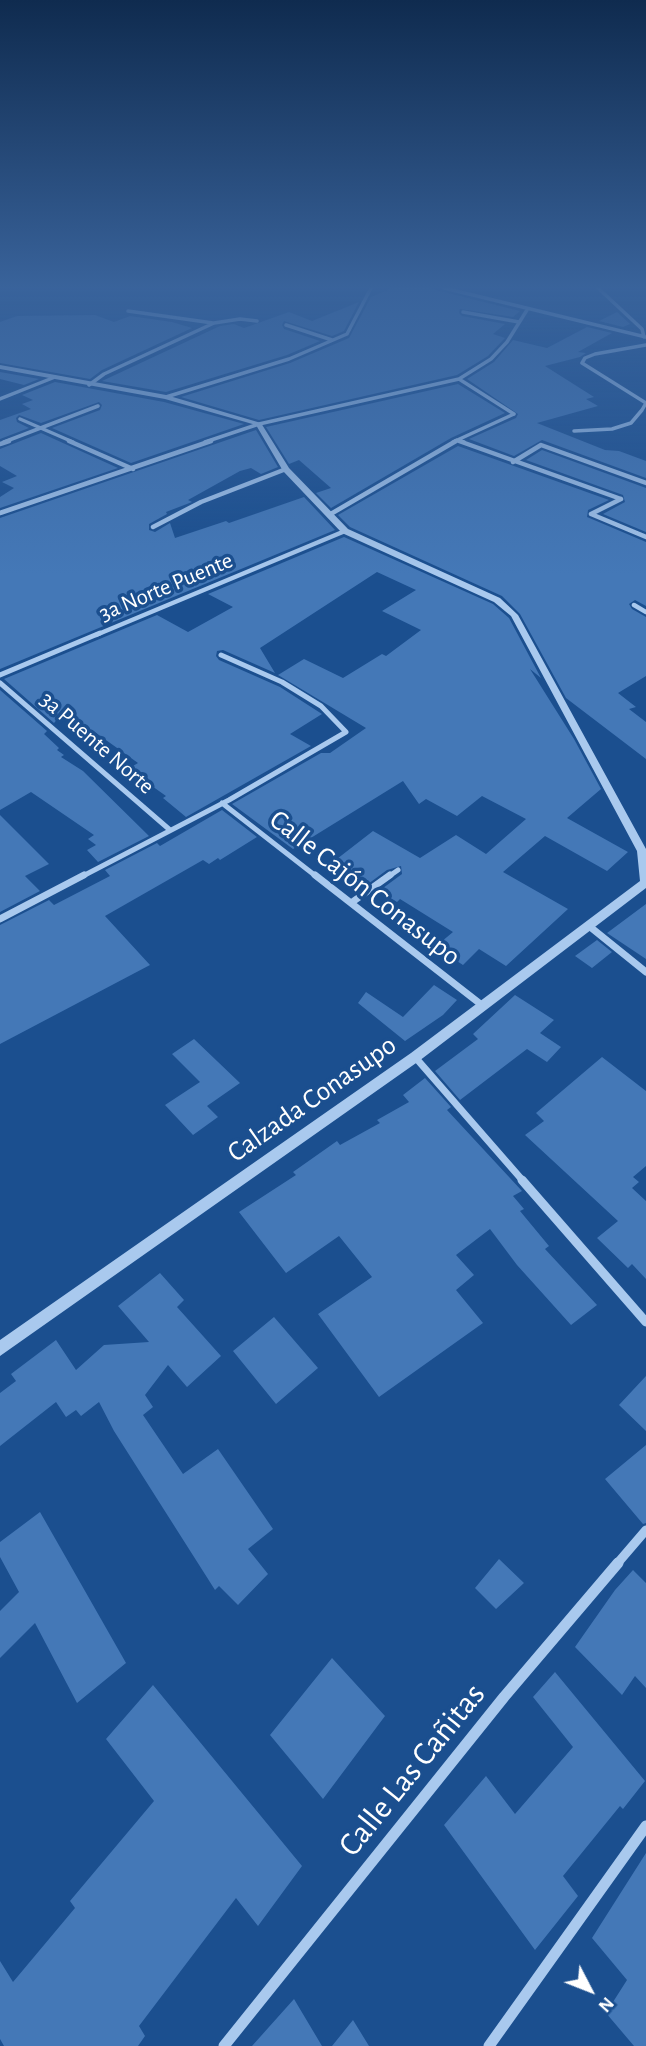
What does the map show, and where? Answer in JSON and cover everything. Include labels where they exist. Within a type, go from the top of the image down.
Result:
[{"type":"street","points":[[0,399],[39,383]]},
{"type":"street","points":[[83,383],[166,397],[259,424],[286,469],[345,531],[498,600],[514,615],[642,851],[646,882]]},
{"type":"street","points":[[166,397],[210,383]]},
{"type":"street","points":[[0,513],[259,424],[438,383]]},
{"type":"street","points":[[329,515],[457,440],[514,414],[465,383]]},
{"type":"street","points":[[574,431],[612,429],[631,423],[646,403],[615,383]]},
{"type":"street","points":[[0,444],[98,407]]},
{"type":"street","points":[[20,419],[133,469]]},
{"type":"street","points":[[457,440],[621,499],[592,514],[646,537]]},
{"type":"street","points":[[513,461],[541,445],[646,483]]},
{"type":"street","points":[[153,527],[201,502],[286,469]]},
{"type":"street","name":"3a Norte Puente","points":[[0,675],[345,531]]},
{"type":"street","points":[[634,606],[646,612]]},
{"type":"street","points":[[0,919],[225,802],[346,732],[321,706],[282,682],[221,655]]},
{"type":"street","name":"3a Puente Norte","points":[[0,683],[170,830]]},
{"type":"street","name":"Calle Cajón Conasupo","points":[[225,802],[483,1006]]},
{"type":"street","points":[[351,903],[398,870]]},
{"type":"street","name":"Calzada Conasupo","points":[[0,1349],[415,1057],[646,882]]},
{"type":"street","points":[[589,926],[646,972]]},
{"type":"street","points":[[415,1057],[646,1322]]},
{"type":"street","name":"Calle Las Cañitas","points":[[223,2046],[504,1697],[646,1530]]},
{"type":"street","points":[[489,2046],[646,1826]]},
{"type":"building","points":[[51,383],[63,383],[164,402],[244,424],[131,463],[52,428],[100,410],[102,405],[99,402],[41,423],[19,415],[17,422],[29,428],[0,439],[0,420],[31,409],[22,404],[33,400],[22,395]]},
{"type":"building","points":[[116,383],[194,383],[166,392]]},
{"type":"building","points":[[224,383],[420,383],[259,420],[181,397]]},
{"type":"building","points":[[474,383],[573,383],[594,397],[586,399],[598,406],[537,423],[605,450],[619,451],[646,461],[646,478],[542,440],[514,456],[469,439],[516,418],[518,414]]},
{"type":"building","points":[[458,384],[505,413],[451,438],[331,508],[316,493],[331,488],[299,460],[289,464],[266,427]]},
{"type":"building","points":[[256,430],[278,467],[261,474],[251,468],[240,471],[188,500],[192,502],[166,512],[167,514],[149,524],[149,530],[155,532],[170,523],[175,538],[304,497],[335,530],[0,669],[0,518]]},
{"type":"building","points":[[41,433],[118,468],[0,508],[0,497],[14,488],[2,482],[17,476],[0,466],[0,449]]},
{"type":"building","points":[[458,446],[609,500],[588,510],[587,517],[646,542],[646,606],[635,600],[629,604],[632,609],[646,617],[646,676],[618,693],[636,707],[629,709],[646,722],[646,759],[566,698],[520,614],[502,596],[350,527],[338,515]]},
{"type":"building","points":[[542,450],[646,488],[646,532],[603,514],[625,502],[623,495],[526,460]]},
{"type":"building","points":[[344,537],[493,604],[509,618],[541,678],[530,669],[574,739],[601,789],[567,818],[628,852],[607,871],[545,836],[503,872],[568,909],[506,966],[479,949],[463,965],[435,947],[453,932],[400,899],[397,902],[379,891],[402,874],[401,866],[387,870],[368,884],[333,862],[373,831],[420,858],[456,835],[486,854],[526,819],[482,796],[457,816],[426,799],[419,804],[403,781],[293,849],[232,804],[321,753],[330,753],[366,728],[278,675],[304,659],[343,678],[382,654],[386,656],[421,630],[382,611],[416,590],[377,572],[260,648],[275,673],[223,650],[217,651],[219,660],[280,687],[322,714],[290,734],[311,746],[186,817],[163,798],[166,796],[128,769],[138,763],[92,730],[83,735],[60,716],[54,723],[4,679],[157,615],[188,632],[233,607],[208,594]]},
{"type":"building","points":[[0,690],[47,731],[44,734],[59,748],[57,750],[64,755],[61,757],[83,771],[149,836],[98,862],[87,850],[96,845],[88,839],[94,835],[31,792],[0,810]]},
{"type":"building","points":[[222,810],[257,837],[220,860],[218,858],[209,864],[203,860],[105,916],[150,965],[0,1044],[0,925],[49,900],[54,905],[110,876],[105,870],[157,843],[160,846]]},
{"type":"building","points":[[0,815],[49,864],[25,876],[40,891],[0,912]]},
{"type":"building","points":[[646,904],[646,959],[607,933]]},
{"type":"building","points":[[597,940],[612,952],[592,968],[575,956]]},
{"type":"building","points":[[434,985],[457,1000],[443,1015],[405,1041],[358,1003],[366,992],[403,1017]]},
{"type":"building","points":[[515,995],[554,1020],[540,1033],[561,1047],[547,1062],[527,1049],[460,1100],[435,1071],[478,1039],[473,1034]]},
{"type":"building","points":[[194,1039],[240,1083],[207,1106],[218,1117],[193,1135],[165,1105],[200,1082],[172,1054]]},
{"type":"building","points":[[602,1057],[646,1091],[646,1166],[633,1177],[639,1182],[632,1188],[646,1201],[646,1279],[632,1264],[628,1268],[597,1238],[618,1221],[525,1135],[544,1121],[536,1113]]},
{"type":"building","points":[[425,1078],[451,1107],[447,1110],[522,1191],[513,1196],[524,1209],[520,1211],[549,1246],[545,1249],[597,1305],[571,1325],[517,1265],[490,1229],[456,1255],[474,1275],[456,1290],[483,1323],[379,1397],[318,1314],[372,1277],[339,1236],[286,1273],[239,1212],[296,1175],[293,1172],[337,1141],[340,1145],[380,1123],[377,1120],[409,1102],[403,1095]]},
{"type":"building","points":[[160,1273],[184,1300],[177,1307],[221,1356],[187,1387],[168,1365],[145,1395],[153,1407],[143,1415],[183,1474],[218,1449],[273,1529],[248,1549],[268,1574],[238,1605],[219,1586],[215,1590],[114,1431],[99,1402],[81,1416],[76,1410],[66,1417],[56,1402],[0,1446],[0,1393],[16,1381],[11,1374],[56,1340],[76,1370],[104,1345],[149,1342],[118,1306]]},
{"type":"building","points":[[274,1317],[318,1368],[276,1404],[233,1351]]},
{"type":"building","points":[[646,1376],[646,1431],[619,1405]]},
{"type":"building","points":[[646,1445],[646,1523],[643,1524],[605,1479]]},
{"type":"building","points":[[40,1512],[126,1663],[77,1703],[35,1623],[0,1658],[0,1611],[19,1592],[0,1557],[0,1542]]},
{"type":"building","points":[[499,1559],[524,1583],[496,1609],[475,1588]]},
{"type":"building","points":[[633,1570],[646,1583],[646,1688],[635,1676],[622,1695],[575,1647],[615,1590]]},
{"type":"building","points":[[332,1658],[385,1716],[323,1799],[270,1735]]},
{"type":"building","points":[[555,1672],[645,1781],[623,1809],[620,1806],[563,1876],[578,1896],[535,1950],[444,1825],[486,1776],[515,1814],[573,1747],[533,1697]]},
{"type":"building","points":[[153,1685],[302,1866],[258,1926],[236,1898],[139,2026],[145,2036],[138,2046],[4,2046],[0,2039],[0,1961],[13,1982],[75,1908],[70,1901],[154,1801],[106,1739]]},
{"type":"building","points":[[646,1853],[646,2046],[634,2046],[606,2013],[627,1980],[592,1938]]},
{"type":"building","points":[[294,1999],[322,2046],[252,2046]]},
{"type":"building","points":[[353,2020],[369,2046],[332,2046]]}]
